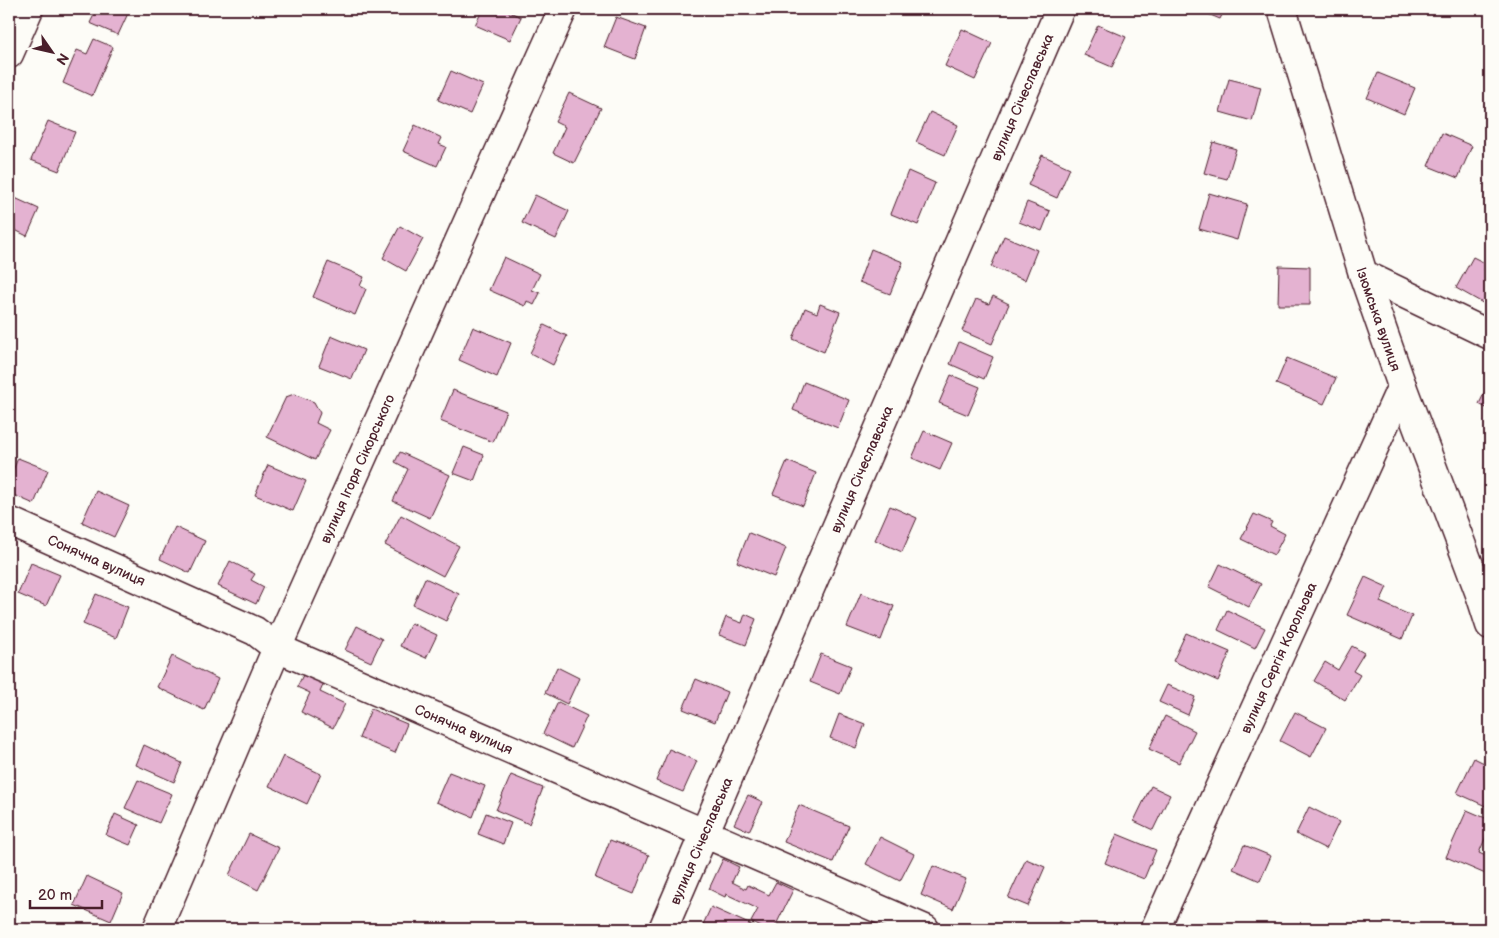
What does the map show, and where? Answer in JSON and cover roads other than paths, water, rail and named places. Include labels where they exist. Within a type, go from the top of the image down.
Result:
[{"type":"street","points":[[9,54],[29,9]]},
{"type":"street","name":"вулиця Ігоря Сікорського","points":[[157,929],[277,648],[563,9]]},
{"type":"street","name":"вулиця Січеславська","points":[[663,929],[1060,9]]},
{"type":"street","name":"Ізюмська вулиця","points":[[1282,9],[1363,274],[1402,386],[1485,596],[1490,625]]},
{"type":"street","points":[[1363,274],[1490,335]]},
{"type":"street","name":"вулиця Сергія Корольова","points":[[1155,929],[1402,386]]},
{"type":"street","name":"Сонячна вулиця","points":[[9,520],[255,631],[277,648],[925,929]]}]
